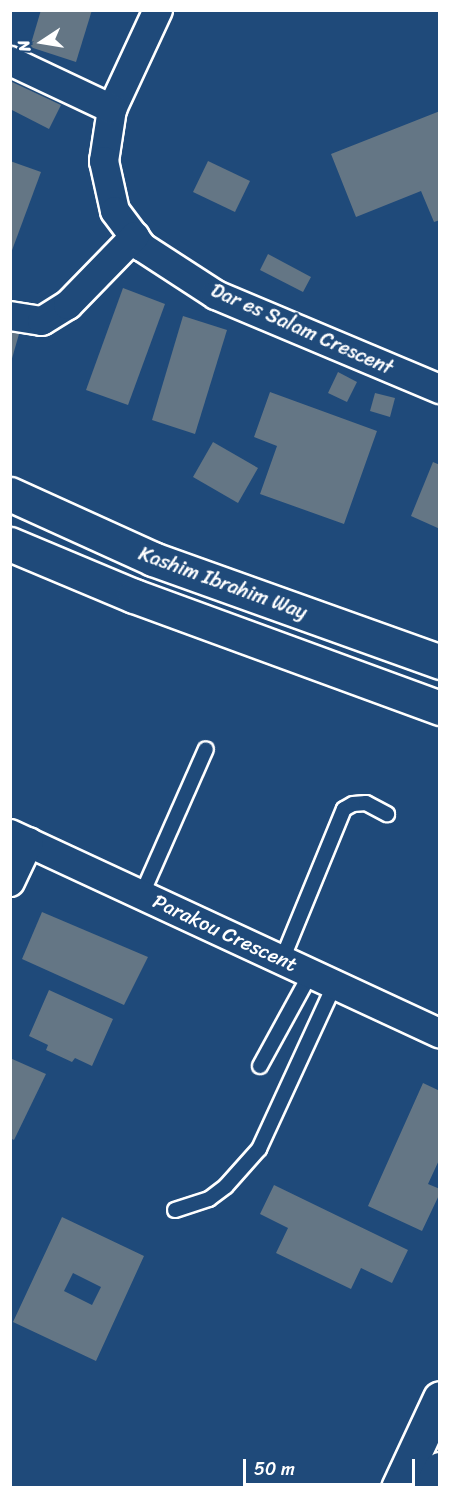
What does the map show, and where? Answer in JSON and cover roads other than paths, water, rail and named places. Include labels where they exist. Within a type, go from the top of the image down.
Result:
[{"type":"main road","name":"Kashim Ibrahim Way","points":[[10,494],[153,559],[440,662]]},
{"type":"main road","points":[[10,544],[134,596],[440,708]]},
{"type":"main road","points":[[398,1488],[440,1398]]},
{"type":"main road","points":[[431,1488],[440,1469]]},
{"type":"street","name":"Dar es Salam Crescent","points":[[158,10],[112,109],[104,161],[115,211],[142,247],[216,295],[440,389]]},
{"type":"street","points":[[10,61],[112,109]]},
{"type":"street","points":[[10,316],[42,321],[68,305],[135,237]]},
{"type":"street","points":[[10,882],[20,838]]},
{"type":"street","name":"Parakou Crescent","points":[[20,838],[440,1034]]},
{"type":"lane","points":[[142,894],[206,749]]},
{"type":"lane","points":[[282,960],[345,809],[353,804],[366,803],[387,814]]},
{"type":"lane","points":[[260,1066],[323,978]]},
{"type":"lane","points":[[175,1210],[209,1199],[226,1186],[259,1149],[323,978]]}]
